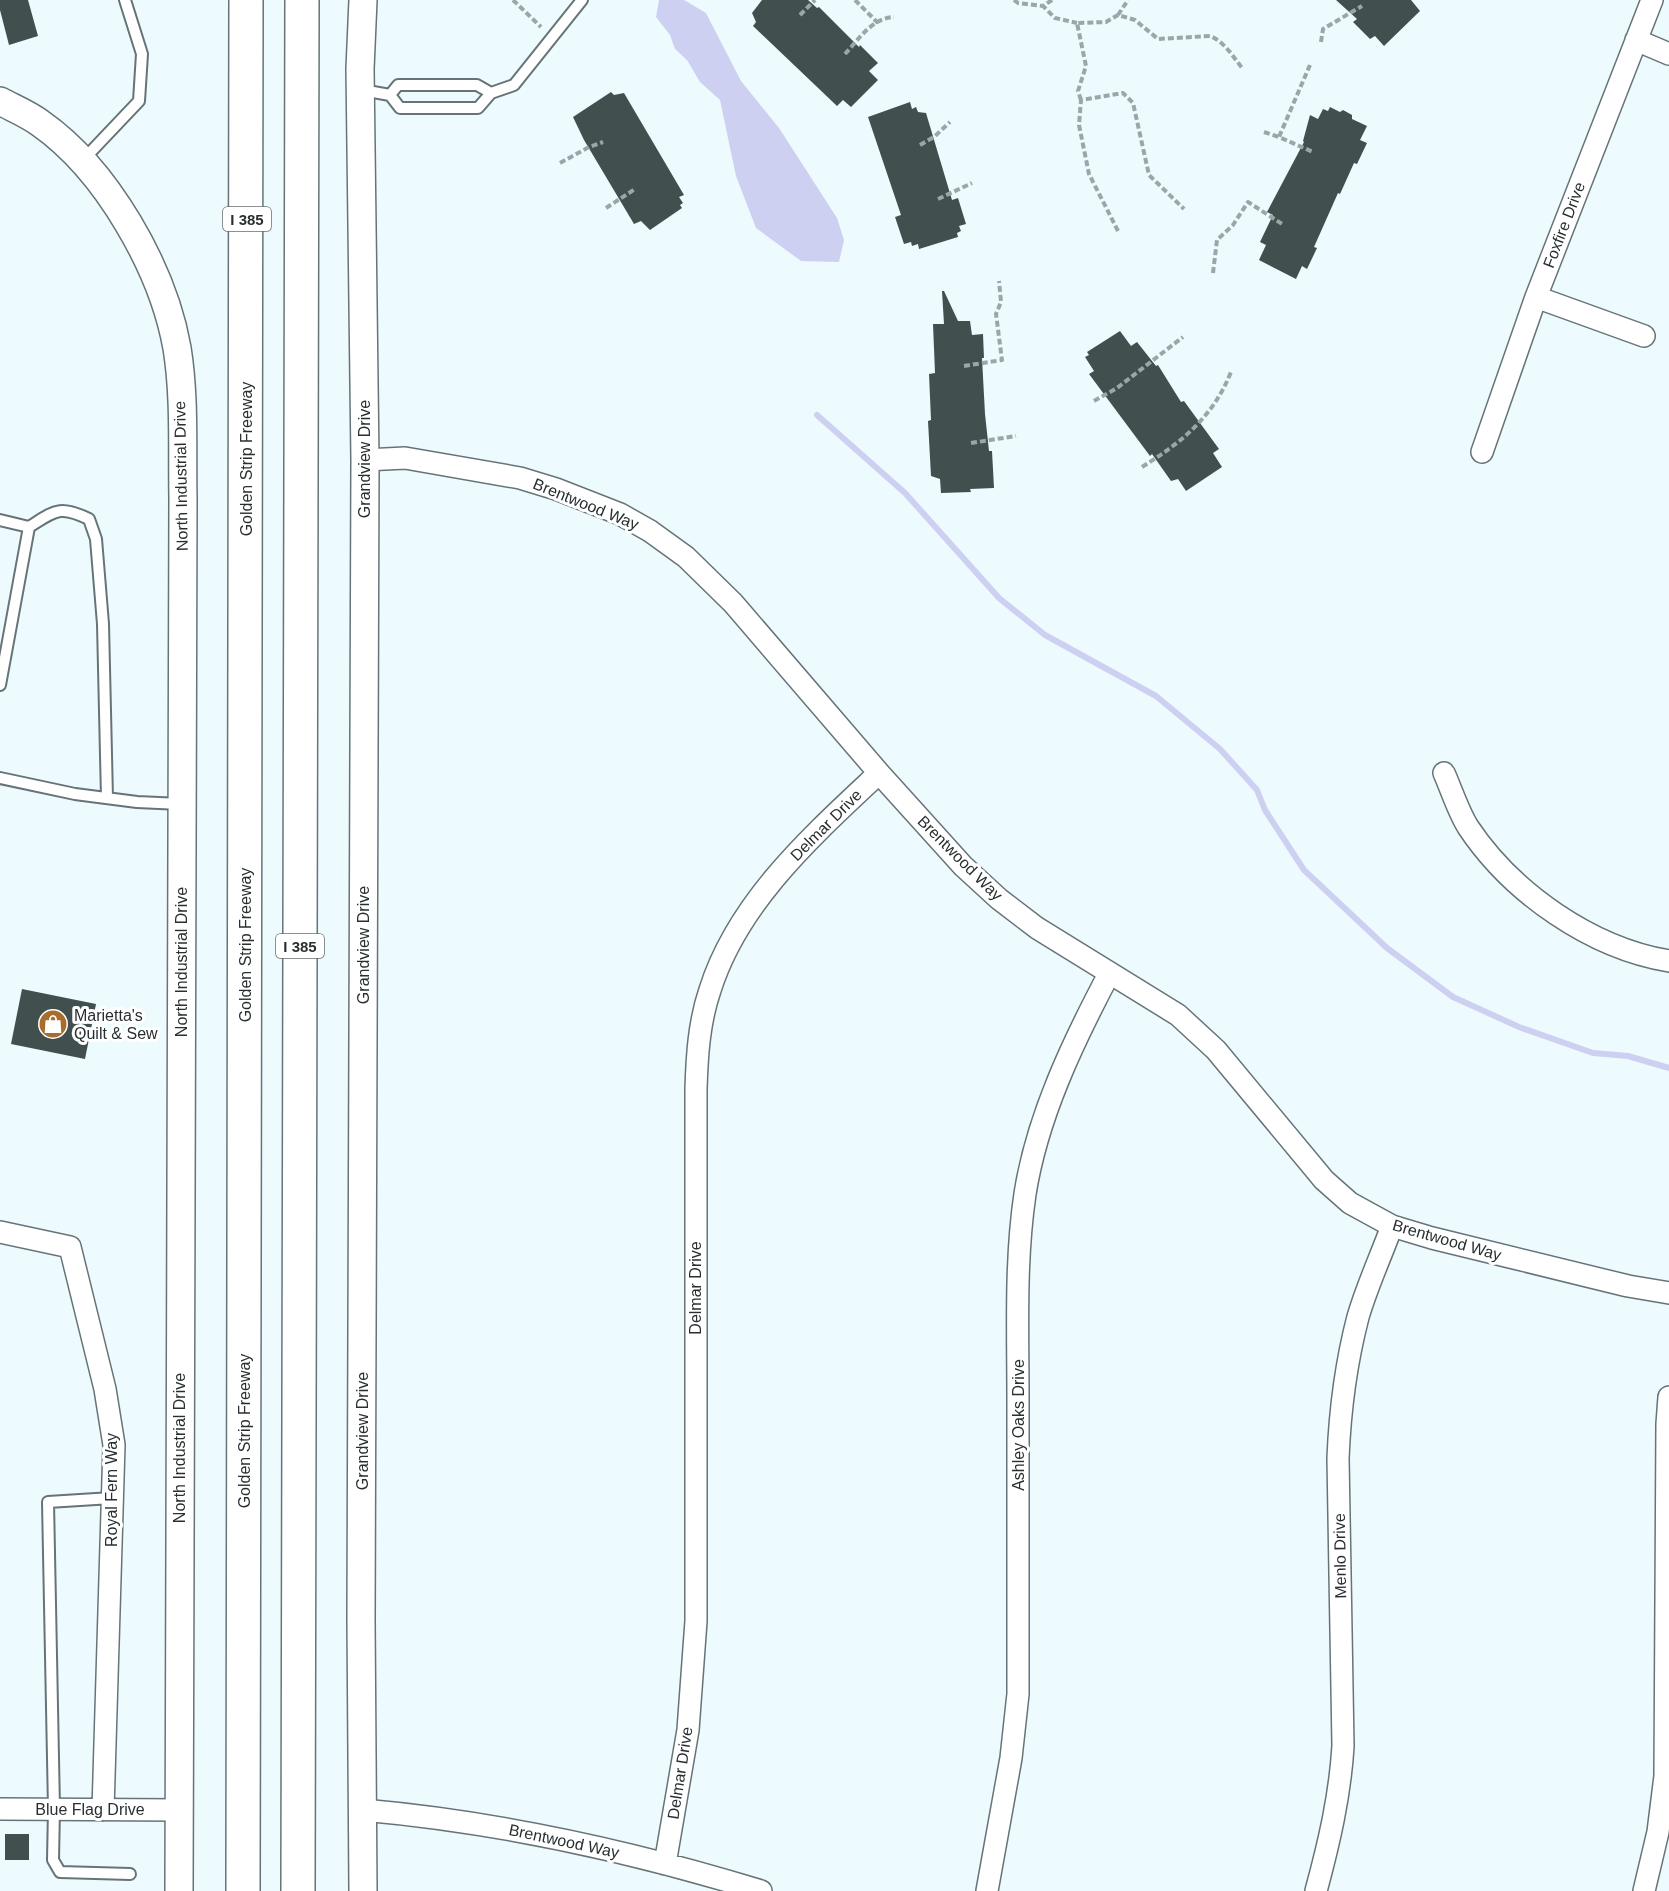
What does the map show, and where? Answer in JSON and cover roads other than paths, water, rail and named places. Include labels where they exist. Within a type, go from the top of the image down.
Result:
[{"type":"highway","name":"Golden Strip Freeway","points":[[243,1891],[246,0]]},
{"type":"highway","name":"I 385","points":[[298,1891],[302,0]]},
{"type":"street","name":"Grandview Drive","points":[[363,0],[360,89],[364,460],[363,1891]]},
{"type":"street","name":"Foxfire Drive","points":[[1482,452],[1536,297],[1652,0]]},
{"type":"street","points":[[1636,40],[1669,54]]},
{"type":"street","name":"North Industrial Drive","points":[[0,101],[41,123],[82,160],[124,217],[155,273],[171,321],[177,350],[183,499],[179,1891]]},
{"type":"street","points":[[1536,297],[1644,336]]},
{"type":"street","name":"Brentwood Way","points":[[364,460],[405,458],[520,478],[556,489],[620,514],[650,531],[686,557],[733,603],[879,773],[963,866],[999,899],[1037,928],[1178,1014],[1197,1030],[1324,1180],[1350,1203],[1392,1226],[1432,1238],[1628,1286],[1669,1293]]},
{"type":"street","name":"Delmar Drive","points":[[665,1864],[688,1730],[696,1621],[696,1089],[702,1021],[720,964],[756,902],[793,857],[879,773]]},
{"type":"street","points":[[1444,773],[1466,825],[1498,866],[1524,890],[1552,912],[1586,931],[1622,947],[1669,961]]},
{"type":"street","name":"Ashley Oaks Drive","points":[[987,1891],[1011,1758],[1018,1694],[1018,1294],[1026,1193],[1037,1141],[1058,1083],[1082,1025],[1109,974]]},
{"type":"street","name":"Menlo Drive","points":[[1316,1891],[1332,1830],[1341,1781],[1343,1746],[1339,1421],[1347,1368],[1359,1315],[1392,1226]]},
{"type":"street","name":"Royal Fern Way","points":[[0,1232],[70,1247],[105,1389],[114,1445],[103,1810]]},
{"type":"street","points":[[1644,1891],[1658,1832],[1665,1776],[1666,1424],[1669,1397]]},
{"type":"street","name":"Blue Flag Drive","points":[[0,1809],[179,1810]]},
{"type":"street","name":"Brentwood Way","points":[[363,1810],[465,1821],[540,1834],[665,1864],[761,1891]]},
{"type":"lane","points":[[82,160],[139,101],[142,54],[124,0]]},
{"type":"lane","points":[[360,89],[390,95],[400,108],[478,108],[491,93],[514,85],[582,0]]},
{"type":"lane","points":[[390,95],[398,85],[477,85],[491,93]]},
{"type":"lane","points":[[0,520],[29,526],[51,513],[70,510],[89,519],[96,539],[103,624],[107,798]]},
{"type":"lane","points":[[0,685],[29,526]]},
{"type":"lane","points":[[0,778],[75,794],[182,804]]},
{"type":"lane","points":[[112,1498],[48,1502],[53,1860],[60,1872],[130,1874]]},
{"type":"water","points":[[659,0],[684,0],[706,13],[741,81],[779,128],[837,218],[844,240],[839,262],[801,261],[756,228],[736,176],[720,100],[700,82],[687,60],[675,49],[670,35],[656,17]]},
{"type":"waterway","points":[[817,415],[905,493],[999,598],[1045,635],[1156,696],[1220,749],[1257,790],[1265,810],[1304,870],[1387,948],[1453,997],[1519,1027],[1593,1053],[1628,1056],[1669,1068]]},
{"type":"place","name":"Marietta's Quilt & Sew","points":[[53,1024]]}]
